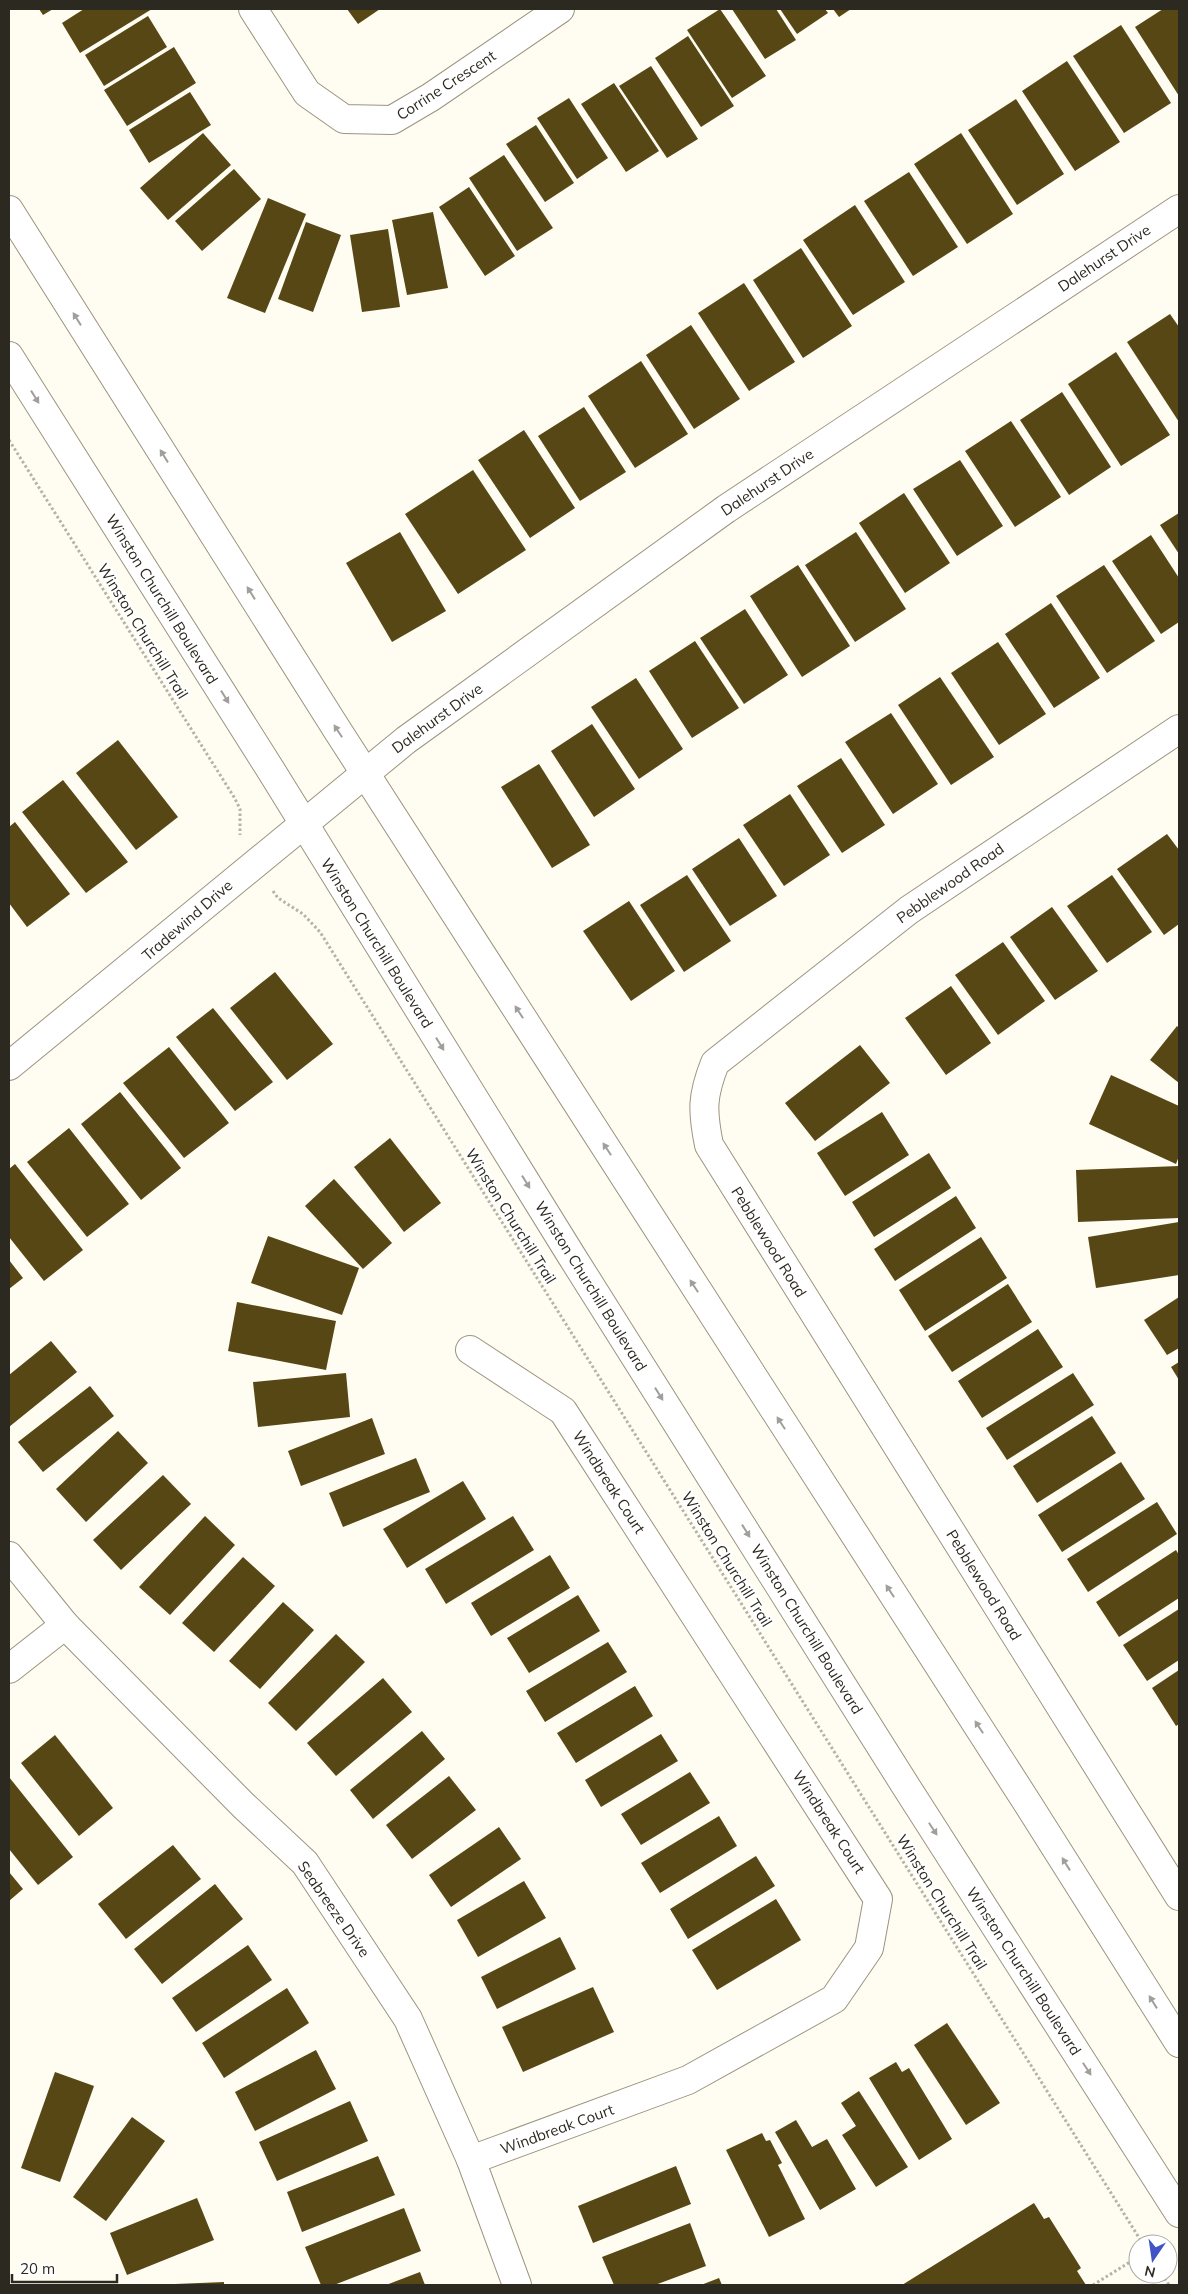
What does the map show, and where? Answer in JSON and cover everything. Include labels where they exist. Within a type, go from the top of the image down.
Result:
[{"type":"street","name":"Corrine Crescent","points":[[253,9],[307,93],[344,119],[392,120],[431,97],[560,9]]},
{"type":"street","name":"Dalehurst Drive","points":[[365,772],[726,509],[1179,208]]},
{"type":"street","points":[[9,210],[365,772],[1028,1804],[1179,2043]]},
{"type":"street","name":"Winston Churchill Boulevard","points":[[9,356],[891,1762],[1179,2213]]},
{"type":"street","name":"Pebblewood Road","points":[[1179,728],[909,910],[715,1063],[706,1087],[703,1114],[709,1146],[1179,1896]]},
{"type":"street","name":"Tradewind Drive","points":[[9,1066],[145,956],[268,851],[304,824],[365,772]]},
{"type":"street","name":"Windbreak Court","points":[[470,1350],[563,1411],[878,1899],[870,1948],[834,1999],[688,2080],[471,2160]]},
{"type":"street","name":"Seabreeze Drive","points":[[9,1556],[65,1625],[243,1805],[305,1863],[408,2019],[471,2160],[518,2285]]},
{"type":"street","points":[[9,1669],[65,1625]]},
{"type":"path","name":"Winston Churchill Trail","points":[[9,440],[234,797],[240,809],[240,839]]},
{"type":"path","name":"Winston Churchill Trail","points":[[278,898],[303,914],[320,932],[1137,2234]]},
{"type":"path","points":[[1093,2285],[1128,2263]]},
{"type":"building","points":[[39,9],[53,9],[43,15]]},
{"type":"building","points":[[84,9],[152,9],[80,53],[62,23]]},
{"type":"building","points":[[347,9],[380,9],[358,24]]},
{"type":"building","points":[[720,9],[766,76],[732,98],[687,30]]},
{"type":"building","points":[[732,9],[776,9],[796,40],[765,59]]},
{"type":"building","points":[[780,9],[825,9],[828,13],[797,34]]},
{"type":"building","points":[[833,9],[851,9],[839,17]]},
{"type":"building","points":[[1163,9],[1179,9],[1179,96],[1135,27]]},
{"type":"building","points":[[148,16],[167,47],[104,86],[85,55]]},
{"type":"building","points":[[1121,25],[1171,103],[1124,133],[1073,56]]},
{"type":"building","points":[[688,36],[734,106],[701,127],[655,58]]},
{"type":"building","points":[[174,47],[196,83],[127,126],[104,90]]},
{"type":"building","points":[[1067,61],[1120,142],[1075,171],[1022,91]]},
{"type":"building","points":[[651,66],[698,139],[667,158],[619,86]]},
{"type":"building","points":[[614,83],[659,151],[626,172],[581,104]]},
{"type":"building","points":[[190,92],[211,125],[149,163],[129,130]]},
{"type":"building","points":[[569,98],[608,158],[577,179],[537,118]]},
{"type":"building","points":[[1016,99],[1064,174],[1017,205],[968,130]]},
{"type":"building","points":[[536,125],[574,183],[545,202],[506,144]]},
{"type":"building","points":[[203,133],[231,165],[168,220],[140,188]]},
{"type":"building","points":[[961,133],[1013,214],[967,244],[914,164]]},
{"type":"building","points":[[504,155],[553,228],[517,251],[469,178]]},
{"type":"building","points":[[234,169],[261,199],[202,251],[175,221]]},
{"type":"building","points":[[909,172],[958,247],[913,276],[864,201]]},
{"type":"building","points":[[469,187],[515,256],[485,276],[439,207]]},
{"type":"building","points":[[268,198],[306,214],[265,313],[227,298]]},
{"type":"building","points":[[855,205],[905,282],[853,315],[803,240]]},
{"type":"building","points":[[433,212],[448,288],[407,295],[392,220]]},
{"type":"building","points":[[306,222],[341,235],[313,312],[278,299]]},
{"type":"building","points":[[388,229],[400,307],[362,312],[350,235]]},
{"type":"building","points":[[801,248],[852,326],[803,358],[753,280]]},
{"type":"building","points":[[744,283],[795,362],[749,391],[698,313]]},
{"type":"building","points":[[1170,314],[1179,327],[1179,422],[1127,342]]},
{"type":"building","points":[[691,325],[740,399],[694,429],[646,355]]},
{"type":"building","points":[[1116,352],[1170,435],[1121,466],[1068,384]]},
{"type":"building","points":[[641,361],[688,434],[635,468],[588,396]]},
{"type":"building","points":[[1062,392],[1111,467],[1069,495],[1020,420]]},
{"type":"building","points":[[584,407],[626,472],[580,501],[538,436]]},
{"type":"building","points":[[1011,421],[1061,497],[1015,527],[965,451]]},
{"type":"building","points":[[524,430],[575,508],[530,538],[478,460]]},
{"type":"building","points":[[960,460],[1003,526],[957,556],[913,489]]},
{"type":"building","points":[[473,470],[526,550],[458,594],[405,514]]},
{"type":"building","points":[[904,493],[950,563],[905,593],[859,523]]},
{"type":"building","points":[[1179,513],[1179,554],[1160,525]]},
{"type":"building","points":[[400,532],[446,611],[392,642],[346,563]]},
{"type":"building","points":[[856,532],[906,609],[855,642],[805,565]]},
{"type":"building","points":[[1151,535],[1179,578],[1179,622],[1161,634],[1112,561]]},
{"type":"building","points":[[798,565],[850,646],[802,677],[750,596]]},
{"type":"building","points":[[1104,565],[1155,641],[1107,673],[1056,596]]},
{"type":"building","points":[[1051,603],[1100,678],[1054,708],[1005,634]]},
{"type":"building","points":[[745,609],[788,675],[744,704],[700,638]]},
{"type":"building","points":[[695,641],[739,708],[692,738],[649,671]]},
{"type":"building","points":[[998,642],[1046,714],[999,745],[951,673]]},
{"type":"building","points":[[940,677],[994,757],[951,785],[898,705]]},
{"type":"building","points":[[636,678],[683,749],[639,779],[591,707]]},
{"type":"building","points":[[891,713],[938,784],[893,814],[845,742]]},
{"type":"building","points":[[592,724],[635,789],[594,817],[551,751]]},
{"type":"building","points":[[118,740],[178,817],[136,850],[76,773]]},
{"type":"building","points":[[841,758],[885,825],[842,853],[797,786]]},
{"type":"building","points":[[539,764],[590,845],[552,868],[501,787]]},
{"type":"building","points":[[63,780],[128,862],[86,893],[22,812]]},
{"type":"building","points":[[790,794],[830,855],[784,886],[743,825]]},
{"type":"building","points":[[15,822],[70,894],[27,927],[9,903],[9,827]]},
{"type":"building","points":[[1167,834],[1179,850],[1179,924],[1164,935],[1117,869]]},
{"type":"building","points":[[739,838],[777,896],[730,926],[692,869]]},
{"type":"building","points":[[687,875],[731,941],[684,972],[640,905]]},
{"type":"building","points":[[1112,875],[1152,932],[1107,963],[1067,906]]},
{"type":"building","points":[[629,901],[675,971],[631,1001],[583,931]]},
{"type":"building","points":[[1052,907],[1098,971],[1055,1000],[1010,937]]},
{"type":"building","points":[[1003,942],[1045,1001],[998,1035],[955,975]]},
{"type":"building","points":[[275,972],[333,1044],[287,1080],[230,1008]]},
{"type":"building","points":[[951,986],[991,1043],[946,1075],[905,1018]]},
{"type":"building","points":[[213,1008],[273,1082],[235,1111],[176,1037]]},
{"type":"building","points":[[1177,1026],[1179,1028],[1179,1083],[1150,1060]]},
{"type":"building","points":[[860,1045],[890,1083],[815,1141],[785,1103]]},
{"type":"building","points":[[169,1047],[229,1123],[184,1158],[123,1083]]},
{"type":"building","points":[[1111,1075],[1179,1106],[1179,1156],[1176,1164],[1089,1124]]},
{"type":"building","points":[[120,1092],[181,1168],[141,1200],[81,1124]]},
{"type":"building","points":[[882,1112],[909,1155],[845,1196],[817,1153]]},
{"type":"building","points":[[69,1128],[129,1204],[87,1237],[27,1162]]},
{"type":"building","points":[[390,1138],[441,1203],[404,1232],[354,1167]]},
{"type":"building","points":[[929,1153],[951,1188],[874,1237],[852,1202]]},
{"type":"building","points":[[15,1164],[83,1250],[44,1281],[9,1237],[9,1169]]},
{"type":"building","points":[[1179,1166],[1179,1218],[1078,1222],[1076,1170]]},
{"type":"building","points":[[334,1179],[392,1243],[363,1269],[305,1206]]},
{"type":"building","points":[[956,1196],[976,1228],[895,1281],[874,1249]]},
{"type":"building","points":[[1179,1222],[1179,1275],[1096,1288],[1088,1237]]},
{"type":"building","points":[[268,1236],[359,1268],[342,1315],[251,1283]]},
{"type":"building","points":[[981,1237],[1007,1278],[925,1331],[899,1290]]},
{"type":"building","points":[[9,1260],[23,1278],[9,1289]]},
{"type":"building","points":[[1008,1284],[1032,1322],[952,1372],[928,1336]]},
{"type":"building","points":[[1179,1297],[1179,1348],[1167,1355],[1144,1320]]},
{"type":"building","points":[[237,1302],[336,1321],[326,1370],[228,1351]]},
{"type":"building","points":[[1038,1329],[1063,1367],[982,1418],[958,1381]]},
{"type":"building","points":[[51,1341],[77,1372],[9,1427],[9,1375]]},
{"type":"building","points":[[1179,1362],[1179,1380],[1171,1367]]},
{"type":"building","points":[[346,1373],[350,1417],[258,1427],[253,1382]]},
{"type":"building","points":[[1073,1373],[1094,1405],[1007,1460],[986,1428]]},
{"type":"building","points":[[90,1386],[114,1416],[43,1472],[18,1442]]},
{"type":"building","points":[[1092,1416],[1116,1453],[1037,1503],[1013,1466]]},
{"type":"building","points":[[372,1418],[385,1454],[301,1486],[288,1451]]},
{"type":"building","points":[[118,1431],[148,1463],[86,1522],[56,1489]]},
{"type":"building","points":[[416,1458],[430,1492],[343,1527],[329,1493]]},
{"type":"building","points":[[1121,1462],[1145,1499],[1062,1552],[1038,1515]]},
{"type":"building","points":[[163,1475],[191,1504],[121,1570],[93,1540]]},
{"type":"building","points":[[463,1481],[486,1519],[407,1568],[383,1529]]},
{"type":"building","points":[[1157,1502],[1177,1534],[1088,1592],[1067,1559]]},
{"type":"building","points":[[205,1516],[235,1545],[170,1615],[139,1587]]},
{"type":"building","points":[[513,1516],[534,1550],[446,1604],[425,1569]]},
{"type":"building","points":[[1176,1550],[1179,1555],[1179,1598],[1119,1637],[1096,1602]]},
{"type":"building","points":[[550,1555],[570,1588],[491,1636],[471,1603]]},
{"type":"building","points":[[243,1557],[275,1586],[214,1652],[182,1623]]},
{"type":"building","points":[[578,1595],[600,1631],[529,1673],[507,1638]]},
{"type":"building","points":[[283,1602],[314,1630],[260,1689],[229,1661]]},
{"type":"building","points":[[1179,1609],[1179,1660],[1147,1681],[1123,1645]]},
{"type":"building","points":[[336,1634],[365,1662],[296,1731],[268,1703]]},
{"type":"building","points":[[608,1642],[627,1672],[545,1722],[526,1691]]},
{"type":"building","points":[[1179,1670],[1179,1724],[1176,1726],[1152,1688]]},
{"type":"building","points":[[383,1678],[412,1712],[336,1776],[307,1743]]},
{"type":"building","points":[[635,1686],[653,1716],[576,1763],[557,1733]]},
{"type":"building","points":[[422,1731],[445,1759],[373,1819],[350,1790]]},
{"type":"building","points":[[661,1734],[678,1761],[601,1807],[585,1780]]},
{"type":"building","points":[[55,1735],[113,1808],[79,1836],[21,1763]]},
{"type":"building","points":[[690,1772],[710,1803],[641,1845],[621,1814]]},
{"type":"building","points":[[449,1776],[476,1810],[412,1859],[386,1825]]},
{"type":"building","points":[[9,1777],[73,1857],[38,1885],[9,1849]]},
{"type":"building","points":[[719,1816],[737,1846],[660,1893],[641,1863]]},
{"type":"building","points":[[499,1827],[521,1859],[451,1907],[429,1875]]},
{"type":"building","points":[[173,1845],[201,1879],[126,1939],[98,1904]]},
{"type":"building","points":[[756,1856],[775,1886],[688,1939],[670,1909]]},
{"type":"building","points":[[9,1872],[23,1889],[9,1901]]},
{"type":"building","points":[[524,1881],[546,1918],[478,1957],[457,1920]]},
{"type":"building","points":[[215,1884],[243,1919],[162,1984],[134,1949]]},
{"type":"building","points":[[776,1899],[801,1940],[717,1990],[692,1950]]},
{"type":"building","points":[[560,1937],[576,1969],[497,2009],[481,1977]]},
{"type":"building","points":[[248,1945],[272,1980],[196,2032],[172,1998]]},
{"type":"building","points":[[593,1987],[614,2032],[523,2072],[502,2027]]},
{"type":"building","points":[[287,1988],[309,2023],[224,2078],[202,2043]]},
{"type":"building","points":[[947,2023],[1000,2103],[966,2125],[914,2045]]},
{"type":"building","points":[[316,2050],[336,2089],[255,2131],[235,2092]]},
{"type":"building","points":[[896,2062],[902,2072],[909,2068],[952,2139],[919,2160],[869,2078]]},
{"type":"building","points":[[55,2072],[94,2086],[60,2182],[21,2168]]},
{"type":"building","points":[[859,2091],[908,2167],[876,2187],[842,2135],[856,2126],[841,2103]]},
{"type":"building","points":[[350,2101],[368,2141],[277,2181],[259,2142]]},
{"type":"building","points":[[132,2117],[165,2141],[106,2221],[73,2197]]},
{"type":"building","points":[[796,2120],[812,2147],[827,2139],[856,2189],[820,2210],[775,2132]]},
{"type":"building","points":[[762,2133],[766,2141],[770,2140],[782,2163],[778,2165],[805,2219],[769,2237],[726,2150]]},
{"type":"building","points":[[378,2156],[395,2195],[302,2232],[287,2192]]},
{"type":"building","points":[[676,2166],[691,2204],[593,2243],[578,2206]]},
{"type":"building","points":[[197,2198],[214,2240],[127,2275],[110,2233]]},
{"type":"building","points":[[1034,2203],[1044,2219],[1049,2217],[1081,2268],[1077,2271],[1086,2285],[902,2285]]},
{"type":"building","points":[[404,2208],[421,2251],[334,2285],[321,2285],[305,2247]]},
{"type":"building","points":[[690,2223],[706,2266],[655,2285],[614,2285],[602,2257]]},
{"type":"building","points":[[420,2272],[425,2285],[386,2285]]},
{"type":"building","points":[[719,2278],[722,2285],[701,2285]]},
{"type":"building","points":[[224,2282],[224,2285],[175,2284]]}]
